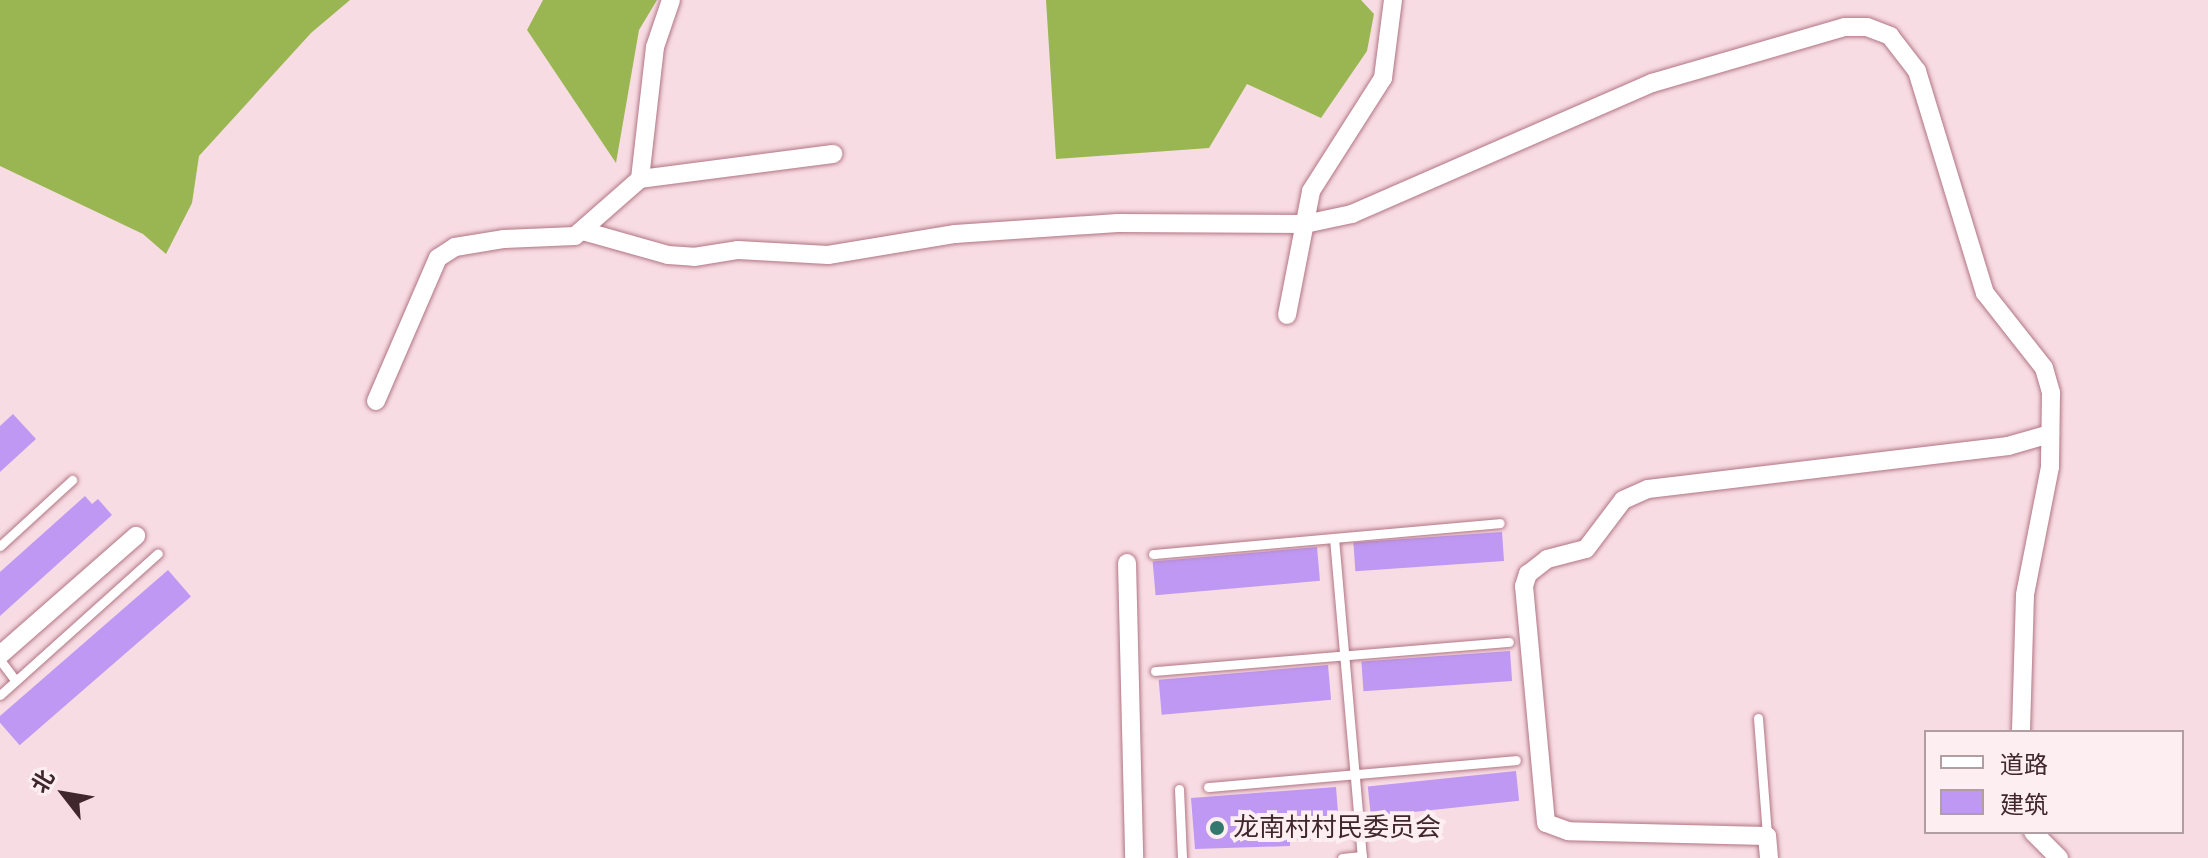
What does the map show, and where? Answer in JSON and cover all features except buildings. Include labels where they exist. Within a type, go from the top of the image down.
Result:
[{"type":"street","points":[[640,179],[655,47],[671,0]]},
{"type":"street","points":[[1287,315],[1311,191],[1383,78],[1393,0]]},
{"type":"street","points":[[376,401],[438,258],[455,247],[583,231],[668,255],[694,257],[738,250],[828,255],[955,234],[1118,223],[1305,224],[1352,214],[1652,83],[1845,27],[1867,27],[1890,36],[1917,71],[1985,293],[2044,368],[2051,393],[2050,467],[2025,595],[2021,730]]},
{"type":"street","points":[[583,231],[640,179],[833,154]]},
{"type":"street","points":[[1769,858],[1767,836],[1568,831],[1546,823],[1524,586],[1528,574],[1547,559],[1586,549],[1623,500],[1648,489],[2008,446],[2050,434]]},
{"type":"street","points":[[0,658],[136,536]]},
{"type":"street","points":[[1127,563],[1134,858]]},
{"type":"street","points":[[2035,834],[2059,858]]},
{"type":"lane","points":[[0,546],[72,480]]},
{"type":"lane","points":[[1153,554],[1500,523]]},
{"type":"lane","points":[[1334,538],[1362,857],[1342,858]]},
{"type":"lane","points":[[0,695],[158,553]]},
{"type":"lane","points":[[1155,671],[1509,642]]},
{"type":"lane","points":[[0,658],[16,681]]},
{"type":"lane","points":[[1758,718],[1767,836]]},
{"type":"lane","points":[[1208,787],[1516,760]]},
{"type":"lane","points":[[1179,789],[1182,858]]},
{"type":"green space","points":[[0,0],[350,0],[311,33],[199,156],[192,203],[166,254],[143,234],[0,166]]},
{"type":"green space","points":[[543,0],[657,0],[639,30],[616,163],[527,30]]},
{"type":"green space","points":[[1046,0],[1361,0],[1374,14],[1367,51],[1321,118],[1247,84],[1209,148],[1056,159]]},
{"type":"place","name":"龙南村村民委员会","points":[[1217,828]]}]
